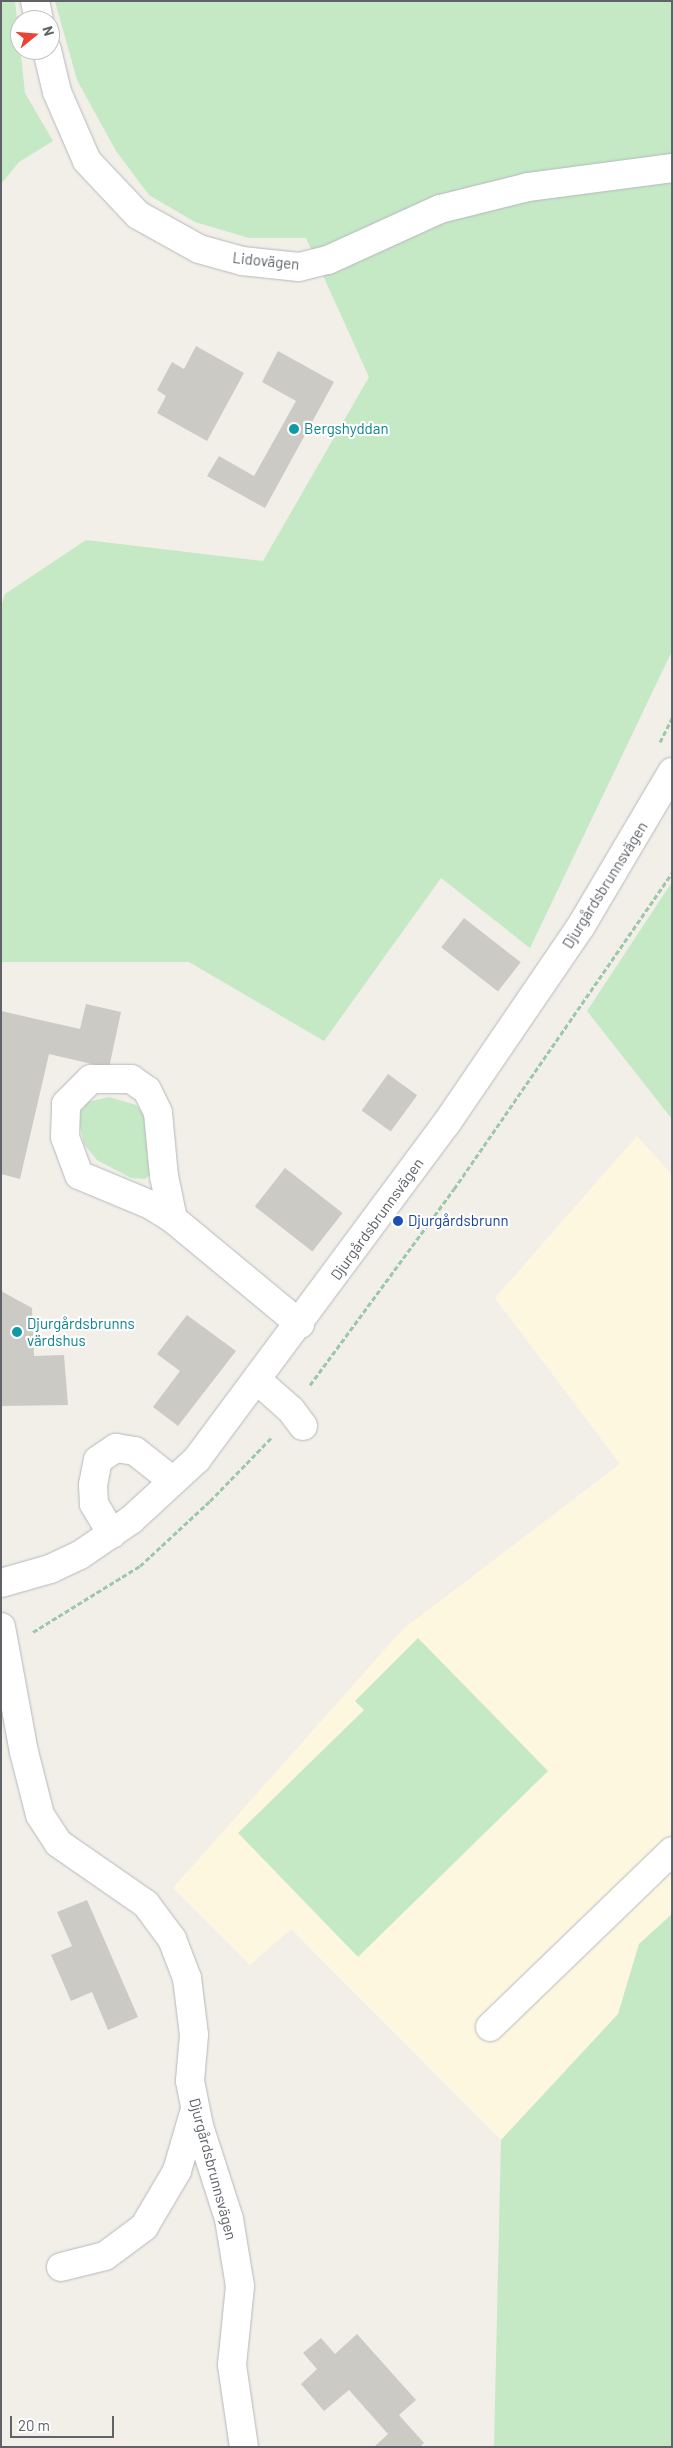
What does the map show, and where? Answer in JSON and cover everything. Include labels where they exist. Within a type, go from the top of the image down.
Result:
[{"type":"street","name":"Lidovägen","points":[[49,60],[57,92],[87,161],[138,215],[199,249],[242,261],[298,267],[328,260],[440,210],[528,188],[672,168]]},
{"type":"street","name":"Djurgårdsbrunnsvägen","points":[[1,1584],[50,1569],[80,1555],[131,1520],[197,1459],[300,1324],[446,1124],[581,926],[672,772]]},
{"type":"street","points":[[173,1218],[164,1176],[158,1113],[147,1090],[131,1079],[91,1079],[66,1104],[65,1137],[79,1175],[151,1205],[173,1218],[300,1324]]},
{"type":"street","points":[[257,1380],[291,1410],[303,1426]]},
{"type":"street","points":[[112,1534],[94,1504],[93,1486],[98,1460],[116,1448],[135,1451],[173,1481]]},
{"type":"street","name":"Djurgårdsbrunnsvägen","points":[[1,1626],[24,1752],[40,1816],[58,1843],[146,1904],[172,1939],[187,1978],[194,2035],[190,2081],[195,2108],[229,2219],[240,2286],[232,2365],[244,2447]]},
{"type":"street","points":[[490,2027],[672,1851]]},
{"type":"street","points":[[61,2268],[106,2256],[144,2227],[177,2171],[195,2108]]},
{"type":"shaded area","points":[[637,1136],[672,1175],[672,1914],[639,1944],[618,2014],[501,2140],[291,1929],[250,1965],[173,1888],[402,1630],[620,1464],[495,1298]]},
{"type":"green space","points":[[1,1],[15,1],[16,10],[10,10],[10,60],[21,60],[25,93],[53,141],[19,162],[1,184]]},
{"type":"green space","points":[[55,1],[672,1],[672,651],[530,948],[441,878],[324,1041],[189,962],[1,962],[1,607],[5,594],[86,540],[263,561],[369,377],[306,238],[249,238],[195,222],[149,195],[116,151],[77,80],[60,19],[60,10],[58,10]]},
{"type":"green space","points":[[672,882],[672,1119],[587,1011]]},
{"type":"green space","points":[[109,1097],[136,1105],[150,1121],[153,1172],[145,1179],[131,1178],[97,1160],[84,1144],[79,1122],[81,1111],[88,1102]]},
{"type":"green space","points":[[418,1638],[548,1771],[358,1957],[238,1833],[364,1710],[355,1701]]},
{"type":"green space","points":[[672,1914],[672,2447],[494,2447],[501,2140],[618,2014],[639,1944]]},
{"type":"building","points":[[196,346],[244,373],[207,441],[157,413],[166,396],[157,390],[172,362],[184,369]]},
{"type":"building","name":"Bergshyddan","points":[[278,351],[334,382],[265,508],[207,476],[219,456],[254,476],[296,401],[262,382]]},
{"type":"building","points":[[464,918],[521,962],[498,991],[441,947]]},
{"type":"building","points":[[86,1004],[121,1012],[109,1068],[49,1054],[20,1179],[1,1174],[1,1011],[80,1029]]},
{"type":"building","points":[[388,1074],[417,1095],[391,1132],[362,1110]]},
{"type":"building","points":[[285,1168],[343,1213],[312,1252],[255,1207]]},
{"type":"building","name":"Djurgårdsbrunns värdshus","points":[[1,1291],[32,1308],[34,1356],[64,1355],[68,1405],[1,1406]]},
{"type":"building","points":[[187,1315],[236,1351],[178,1426],[153,1407],[180,1371],[157,1354]]},
{"type":"building","points":[[87,1900],[138,2017],[108,2030],[92,1992],[71,2001],[51,1955],[72,1946],[57,1912]]},
{"type":"building","points":[[357,2334],[416,2400],[399,2415],[424,2443],[420,2447],[374,2447],[388,2434],[349,2390],[324,2411],[301,2384],[317,2369],[303,2353],[321,2338],[335,2354]]},
{"type":"place","name":"Bergshyddan","points":[[294,429]]},
{"type":"place","name":"Djurgårdsbrunn","points":[[398,1221]]},
{"type":"place","name":"Djurgårdsbrunns värdshus","points":[[17,1332]]}]
